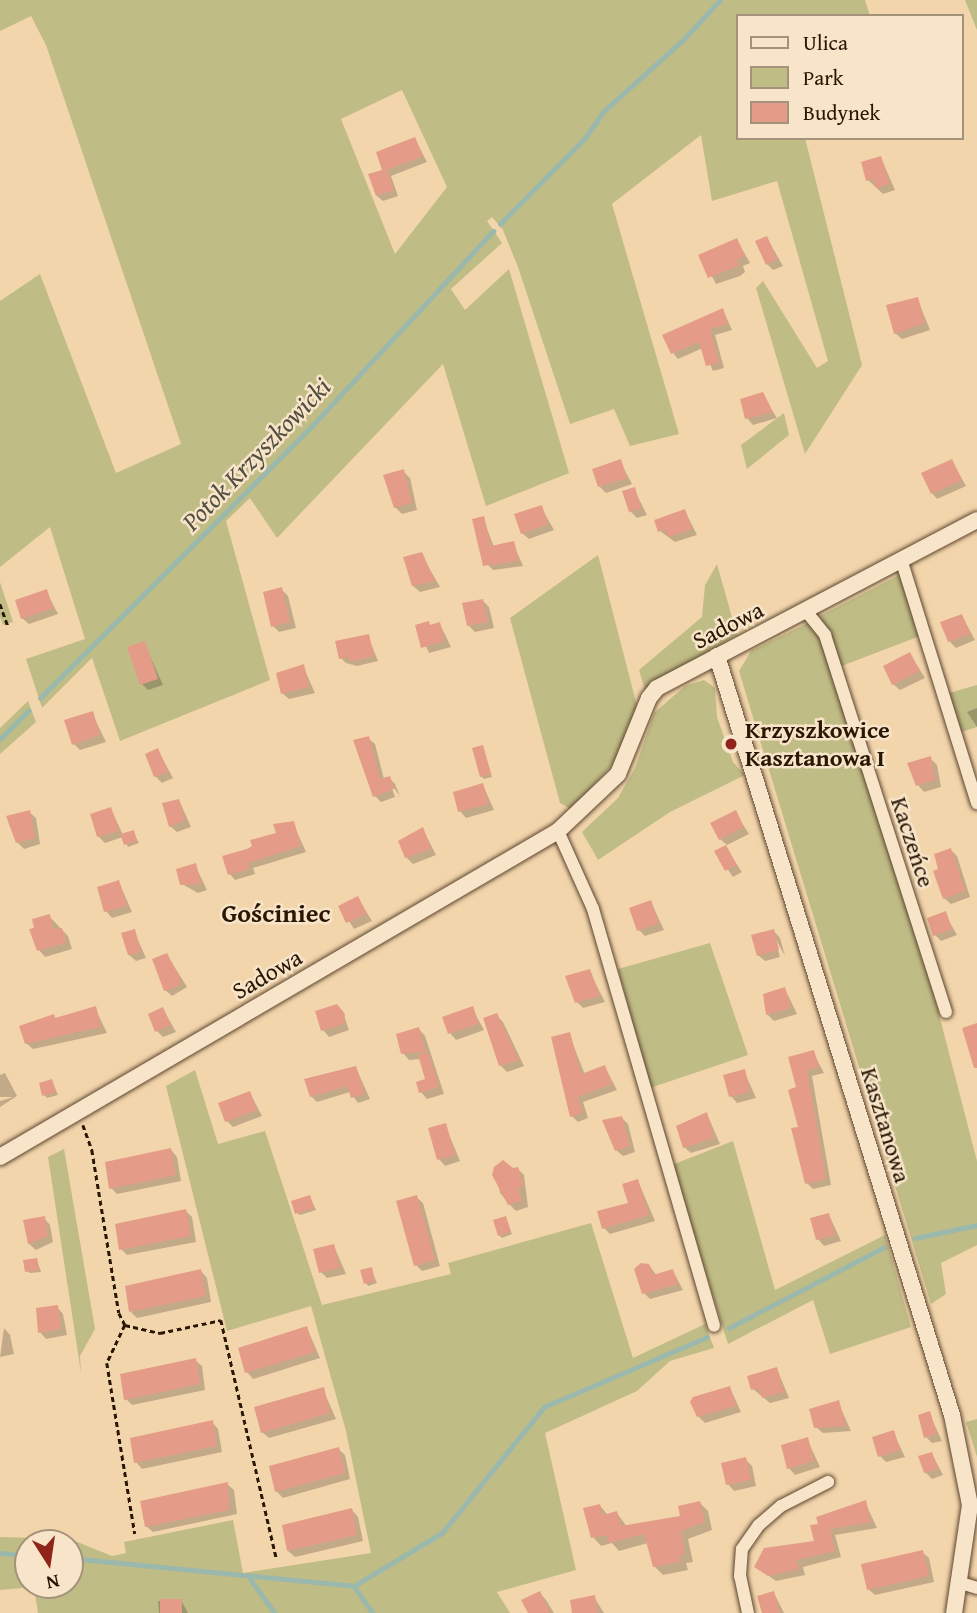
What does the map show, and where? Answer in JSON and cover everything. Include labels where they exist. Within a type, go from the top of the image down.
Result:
[{"type":"street","name":"Sadowa","points":[[0,1157],[558,831],[618,774],[649,698],[657,688],[977,520]]},
{"type":"street","points":[[901,559],[977,803]]},
{"type":"street","name":"Kaczeńce","points":[[805,610],[825,635],[946,1012]]},
{"type":"street","name":"Kasztanowa","points":[[717,656],[952,1415],[970,1505],[961,1583],[954,1613]]},
{"type":"street","points":[[558,831],[593,909],[714,1326]]},
{"type":"street","points":[[748,1613],[740,1576],[742,1549],[759,1525],[781,1506],[828,1482]]},
{"type":"street","points":[[961,1583],[977,1588]]},
{"type":"path","points":[[0,604],[8,626]]},
{"type":"path","points":[[86,1118],[83,1126],[92,1150],[119,1313],[125,1325]]},
{"type":"path","points":[[125,1325],[160,1333],[221,1320],[278,1560]]},
{"type":"path","points":[[125,1325],[107,1363],[135,1534]]},
{"type":"green space","points":[[0,0],[865,0],[869,14],[736,14],[736,140],[806,140],[862,365],[805,454],[756,288],[763,281],[817,368],[828,361],[777,181],[712,201],[701,135],[612,204],[679,434],[630,446],[614,409],[570,424],[518,267],[503,230],[492,217],[487,221],[502,243],[451,289],[465,310],[509,269],[569,473],[486,506],[443,364],[277,538],[250,498],[226,521],[270,680],[120,741],[92,658],[42,708],[26,659],[85,639],[50,527],[0,567],[0,301],[40,274],[116,473],[181,444],[46,45],[31,16],[0,31]],"holes":[[[402,90],[447,187],[395,254],[341,119]]]},
{"type":"green space","points":[[965,0],[977,0],[977,30]]},
{"type":"green space","points":[[784,413],[789,435],[747,469],[741,445]]},
{"type":"green space","points":[[598,555],[637,706],[614,763],[571,809],[560,803],[510,618]]},
{"type":"green space","points":[[717,564],[737,635],[645,690],[639,670],[702,617],[705,585]]},
{"type":"green space","points":[[901,574],[920,636],[839,667],[820,616]]},
{"type":"green space","points":[[0,582],[13,622],[3,625],[0,617]]},
{"type":"green space","points":[[808,623],[821,638],[933,991],[977,1161],[977,1245],[941,1263],[946,1294],[931,1304],[739,671],[751,651]]},
{"type":"green space","points":[[704,680],[715,688],[717,717],[733,762],[745,775],[670,812],[598,860],[582,832],[618,798],[635,768],[654,713],[685,686]]},
{"type":"green space","points":[[977,685],[977,727],[961,732],[949,693]]},
{"type":"green space","points":[[28,701],[36,722],[0,754],[0,728]]},
{"type":"green space","points":[[710,943],[748,1055],[650,1088],[618,969]]},
{"type":"green space","points":[[195,1070],[218,1144],[265,1131],[322,1305],[451,1274],[448,1263],[591,1223],[633,1358],[705,1324],[714,1348],[670,1361],[637,1391],[545,1433],[576,1570],[497,1592],[510,1613],[38,1613],[36,1599],[84,1599],[84,1545],[112,1556],[126,1553],[124,1542],[233,1520],[243,1573],[371,1553],[346,1431],[311,1306],[227,1331],[166,1086]]},
{"type":"green space","points":[[733,1141],[775,1290],[885,1235],[911,1327],[830,1354],[813,1300],[728,1344],[672,1165]]},
{"type":"green space","points":[[64,1149],[95,1329],[80,1356],[81,1373],[48,1157]]},
{"type":"green space","points":[[977,1419],[977,1457],[966,1422]]},
{"type":"green space","points":[[0,1537],[14,1537],[14,1589],[0,1590]]},
{"type":"building","points":[[415,137],[423,156],[387,170],[394,190],[376,196],[368,174],[382,170],[376,152]]},
{"type":"building","points":[[881,156],[890,184],[876,188],[873,179],[866,181],[861,162]]},
{"type":"building","points":[[767,236],[777,259],[766,265],[755,241]]},
{"type":"building","points":[[737,238],[745,256],[737,260],[740,265],[708,278],[698,255]]},
{"type":"building","points":[[918,297],[925,323],[894,334],[886,305]]},
{"type":"building","points":[[723,308],[728,324],[710,329],[719,363],[706,366],[699,342],[671,354],[662,335]]},
{"type":"building","points":[[763,392],[773,412],[745,419],[740,399]]},
{"type":"building","points":[[621,459],[627,478],[598,487],[592,469]]},
{"type":"building","points":[[952,459],[962,480],[931,494],[921,473]]},
{"type":"building","points":[[404,469],[412,503],[394,508],[383,475]]},
{"type":"building","points":[[635,487],[641,508],[629,512],[622,491]]},
{"type":"building","points":[[542,505],[548,524],[521,534],[514,514]]},
{"type":"building","points":[[685,509],[692,529],[668,537],[665,529],[658,532],[654,520]]},
{"type":"building","points":[[484,516],[491,546],[514,541],[519,561],[483,566],[472,519]]},
{"type":"building","points":[[422,552],[435,581],[412,586],[403,557]]},
{"type":"building","points":[[282,587],[290,622],[271,627],[263,592]]},
{"type":"building","points":[[47,589],[53,608],[21,619],[15,600]]},
{"type":"building","points":[[483,599],[488,622],[467,626],[462,603]]},
{"type":"building","points":[[962,614],[970,634],[948,642],[940,622]]},
{"type":"building","points":[[429,621],[430,625],[440,622],[445,641],[421,648],[415,625]]},
{"type":"building","points":[[369,634],[374,656],[350,662],[349,657],[339,659],[335,641]]},
{"type":"building","points":[[145,641],[158,679],[140,685],[127,647]]},
{"type":"building","points":[[910,652],[920,671],[892,685],[883,666]]},
{"type":"building","points":[[304,664],[309,687],[281,694],[276,673]]},
{"type":"building","points":[[93,711],[100,735],[72,745],[64,720]]},
{"type":"building","points":[[369,736],[380,779],[390,776],[394,789],[373,797],[353,740]]},
{"type":"building","points":[[483,745],[491,774],[480,777],[472,748]]},
{"type":"building","points":[[158,748],[168,772],[154,777],[145,754]]},
{"type":"building","points":[[931,756],[935,780],[916,786],[907,763]]},
{"type":"building","points":[[483,783],[489,804],[458,812],[453,792]]},
{"type":"building","points":[[179,799],[185,820],[169,827],[162,803]]},
{"type":"building","points":[[111,807],[119,831],[97,837],[90,814]]},
{"type":"building","points":[[30,810],[35,838],[16,843],[6,816]]},
{"type":"building","points":[[736,810],[744,827],[719,840],[710,823]]},
{"type":"building","points":[[294,821],[301,846],[248,863],[250,869],[228,875],[222,856],[247,849],[252,846],[250,840],[276,833],[273,824]]},
{"type":"building","points":[[423,827],[431,849],[405,858],[398,841]]},
{"type":"building","points":[[134,830],[137,841],[124,845],[120,834]]},
{"type":"building","points":[[726,845],[737,865],[725,871],[714,851]]},
{"type":"building","points":[[951,848],[965,891],[943,899],[933,871],[938,869],[934,854]]},
{"type":"building","points":[[196,863],[201,884],[180,885],[176,869]]},
{"type":"building","points":[[119,880],[127,906],[104,912],[97,887]]},
{"type":"building","points":[[358,896],[367,914],[346,923],[338,906]]},
{"type":"building","points":[[651,900],[659,923],[637,931],[629,908]]},
{"type":"building","points":[[946,911],[952,929],[933,936],[927,918]]},
{"type":"building","points":[[50,914],[53,929],[62,928],[66,943],[37,951],[29,929],[34,928],[32,919]]},
{"type":"building","points":[[135,929],[141,952],[128,955],[121,933]]},
{"type":"building","points":[[774,929],[779,950],[757,956],[751,935]]},
{"type":"building","points":[[167,953],[181,980],[179,986],[164,991],[152,959]]},
{"type":"building","points":[[590,969],[600,996],[575,1003],[565,976]]},
{"type":"building","points":[[785,987],[791,1008],[766,1015],[763,994]]},
{"type":"building","points":[[337,1004],[345,1014],[344,1024],[321,1031],[315,1011]]},
{"type":"building","points":[[96,1006],[101,1027],[25,1044],[19,1026],[54,1014],[55,1018]]},
{"type":"building","points":[[473,1006],[479,1024],[448,1034],[442,1017]]},
{"type":"building","points":[[163,1007],[171,1025],[155,1032],[148,1014]]},
{"type":"building","points":[[497,1013],[519,1060],[499,1066],[483,1018]]},
{"type":"building","points":[[977,1023],[977,1068],[974,1068],[962,1028]]},
{"type":"building","points":[[419,1027],[426,1052],[401,1054],[396,1034]]},
{"type":"building","points":[[570,1032],[581,1074],[605,1065],[612,1084],[578,1097],[583,1113],[570,1117],[551,1037]]},
{"type":"building","points":[[814,1050],[819,1067],[807,1070],[826,1179],[805,1184],[791,1128],[798,1127],[788,1090],[796,1087],[788,1057]]},
{"type":"building","points":[[428,1052],[439,1087],[419,1093],[416,1082],[425,1079],[418,1055]]},
{"type":"building","points":[[356,1066],[365,1094],[351,1098],[347,1086],[310,1097],[304,1079]]},
{"type":"building","points":[[745,1069],[750,1092],[729,1097],[723,1075]]},
{"type":"building","points":[[52,1079],[56,1092],[42,1096],[39,1083]]},
{"type":"building","points":[[250,1091],[257,1110],[225,1122],[218,1103]]},
{"type":"building","points":[[707,1112],[714,1138],[683,1148],[676,1126]]},
{"type":"building","points":[[622,1116],[630,1146],[615,1151],[602,1120]]},
{"type":"building","points":[[446,1123],[455,1155],[437,1160],[428,1128]]},
{"type":"building","points":[[171,1148],[176,1175],[109,1189],[105,1162]]},
{"type":"building","points":[[503,1160],[513,1168],[518,1167],[524,1186],[518,1187],[522,1201],[508,1205],[492,1175],[494,1167]]},
{"type":"building","points":[[638,1179],[649,1215],[602,1229],[597,1211],[628,1203],[622,1184]]},
{"type":"building","points":[[310,1195],[314,1208],[295,1214],[291,1201]]},
{"type":"building","points":[[417,1195],[435,1260],[414,1266],[396,1201]]},
{"type":"building","points":[[186,1209],[191,1236],[119,1250],[115,1224]]},
{"type":"building","points":[[829,1213],[835,1235],[816,1240],[810,1218]]},
{"type":"building","points":[[45,1216],[48,1236],[28,1244],[23,1220]]},
{"type":"building","points":[[506,1216],[511,1232],[498,1236],[493,1220]]},
{"type":"building","points":[[334,1244],[340,1268],[319,1273],[313,1249]]},
{"type":"building","points":[[37,1258],[39,1270],[25,1272],[23,1260]]},
{"type":"building","points":[[641,1263],[649,1264],[653,1275],[673,1269],[678,1284],[642,1294],[634,1269]]},
{"type":"building","points":[[372,1267],[375,1281],[364,1284],[360,1270]]},
{"type":"building","points":[[201,1269],[206,1296],[129,1312],[125,1286]]},
{"type":"building","points":[[58,1305],[61,1329],[38,1333],[36,1308]]},
{"type":"building","points":[[307,1326],[315,1352],[245,1373],[238,1348]]},
{"type":"building","points":[[196,1358],[200,1384],[124,1400],[120,1374]]},
{"type":"building","points":[[777,1367],[784,1392],[762,1398],[759,1388],[751,1390],[747,1376]]},
{"type":"building","points":[[730,1386],[736,1406],[697,1417],[690,1402],[693,1397]]},
{"type":"building","points":[[324,1387],[330,1413],[261,1433],[254,1407]]},
{"type":"building","points":[[839,1400],[846,1426],[814,1428],[809,1409]]},
{"type":"building","points":[[930,1411],[937,1434],[924,1438],[918,1415]]},
{"type":"building","points":[[213,1420],[217,1446],[134,1463],[130,1438]]},
{"type":"building","points":[[894,1430],[900,1450],[878,1457],[872,1437]]},
{"type":"building","points":[[808,1437],[814,1461],[787,1469],[781,1445]]},
{"type":"building","points":[[339,1447],[345,1473],[275,1492],[269,1466]]},
{"type":"building","points":[[932,1452],[938,1469],[924,1473],[918,1456]]},
{"type":"building","points":[[746,1457],[751,1480],[726,1485],[721,1463]]},
{"type":"building","points":[[228,1482],[229,1510],[145,1527],[140,1501]]},
{"type":"building","points":[[866,1500],[871,1522],[830,1529],[835,1551],[797,1560],[799,1569],[768,1576],[754,1567],[764,1548],[814,1541],[810,1525],[818,1524],[816,1517]]},
{"type":"building","points":[[700,1501],[705,1522],[681,1531],[685,1554],[679,1555],[681,1562],[653,1567],[644,1534],[609,1543],[607,1535],[591,1538],[583,1508],[600,1504],[603,1515],[617,1511],[621,1526],[680,1516],[678,1506]]},
{"type":"building","points":[[352,1508],[357,1535],[287,1551],[282,1525]]},
{"type":"building","points":[[923,1550],[929,1576],[867,1590],[861,1564]]},
{"type":"building","points":[[540,1591],[550,1613],[528,1613],[521,1600]]},
{"type":"building","points":[[774,1591],[780,1613],[762,1613],[757,1596]]},
{"type":"building","points":[[595,1595],[598,1613],[572,1613],[570,1600]]},
{"type":"building","points":[[160,1599],[182,1599],[182,1613],[160,1613]]},
{"type":"waterway","name":"Potok Krzyszkowicki","points":[[500,224],[585,138],[603,112],[684,39],[720,0]]},
{"type":"waterway","name":"Potok Krzyszkowicki","points":[[40,698],[312,426],[493,231]]},
{"type":"waterway","points":[[0,739],[28,711]]},
{"type":"waterway","points":[[915,1238],[977,1225]]},
{"type":"waterway","points":[[729,1328],[883,1248]]},
{"type":"waterway","points":[[84,1559],[354,1586],[442,1533],[544,1407],[707,1337]]},
{"type":"waterway","points":[[0,1553],[14,1554]]},
{"type":"waterway","points":[[251,1580],[275,1613]]},
{"type":"waterway","points":[[354,1586],[373,1613]]},
{"type":"place","name":"Krzyszkowice Kasztanowa I","points":[[731,744]]},
{"type":"district","name":"Gościniec","points":[[276,913]]}]
